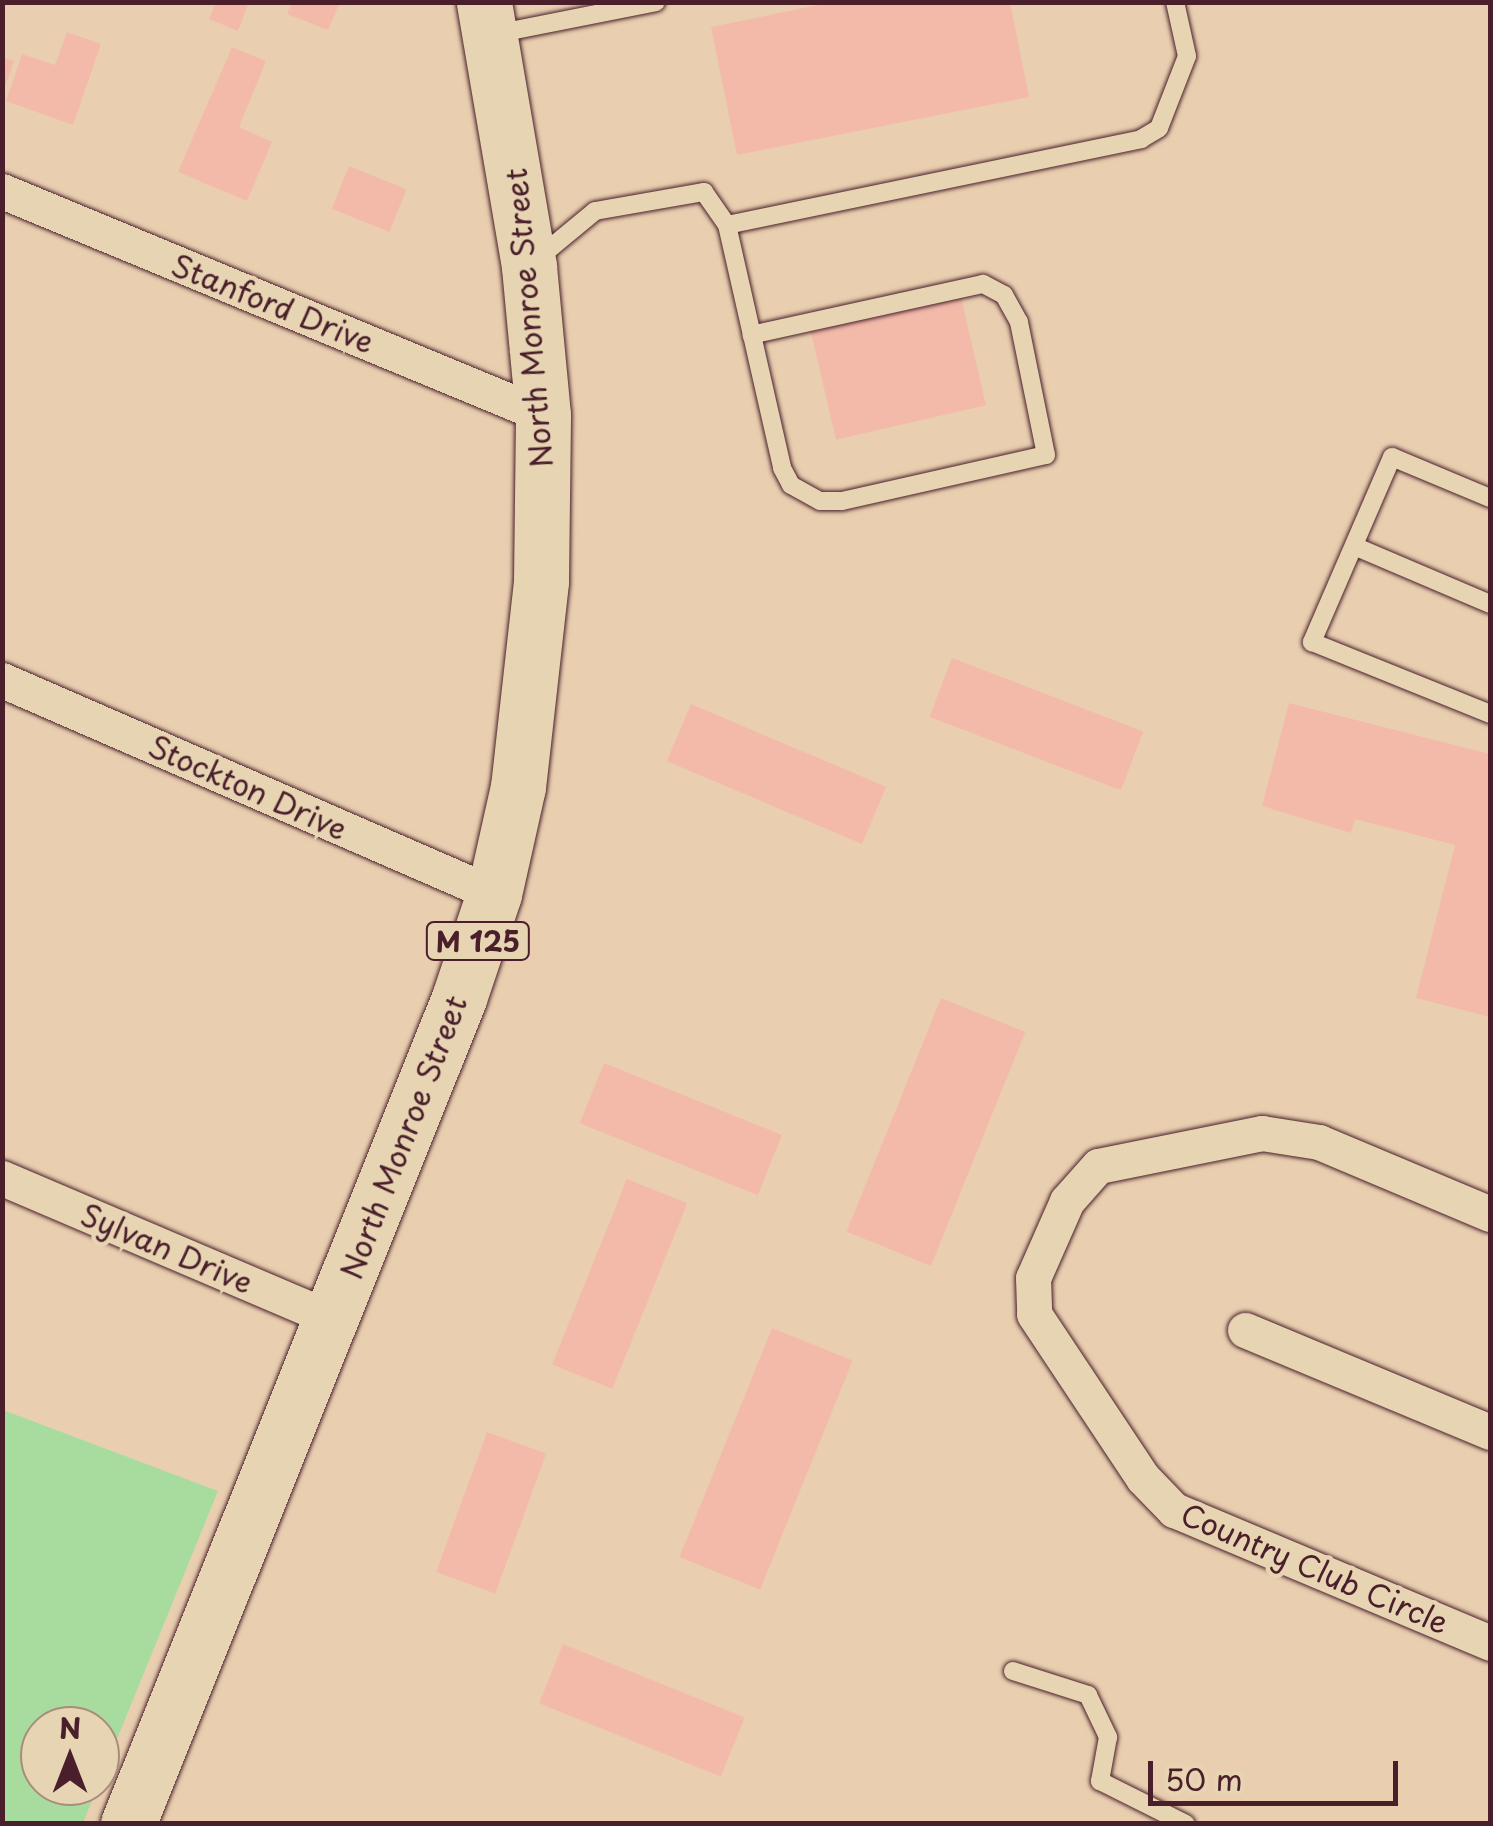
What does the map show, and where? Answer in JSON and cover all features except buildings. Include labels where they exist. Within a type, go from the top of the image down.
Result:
[{"type":"main road","name":"North Monroe Street","points":[[128,1824],[332,1319],[494,894],[529,712],[542,581],[544,415],[529,266],[487,19]]},
{"type":"street","name":"Stanford Drive","points":[[2,191],[544,415]]},
{"type":"street","name":"Stockton Drive","points":[[2,680],[494,894]]},
{"type":"street","name":"Country Club Circle","points":[[1490,1214],[1318,1142],[1262,1133],[1098,1166],[1067,1201],[1033,1278],[1034,1314],[1143,1478],[1174,1510],[1490,1643]]},
{"type":"street","name":"Sylvan Drive","points":[[2,1178],[332,1319]]},
{"type":"street","points":[[1245,1330],[1490,1432]]},
{"type":"lane","points":[[487,19],[656,2]]},
{"type":"lane","points":[[727,225],[1142,139],[1159,128],[1187,56],[1175,2]]},
{"type":"lane","points":[[529,266],[595,211],[704,192],[727,225],[782,468],[792,484],[820,501],[842,501],[1046,454],[1019,322],[1004,295],[969,284],[752,335]]},
{"type":"lane","points":[[1490,498],[1392,457],[1312,642],[1490,714]]},
{"type":"lane","points":[[1354,546],[1490,604]]},
{"type":"lane","points":[[1013,1672],[1088,1695],[1108,1737],[1100,1782],[1186,1824]]},
{"type":"green space","points":[[3,1410],[218,1491],[120,1732],[120,1706],[20,1706],[20,1806],[90,1806],[83,1823],[3,1823]]}]
